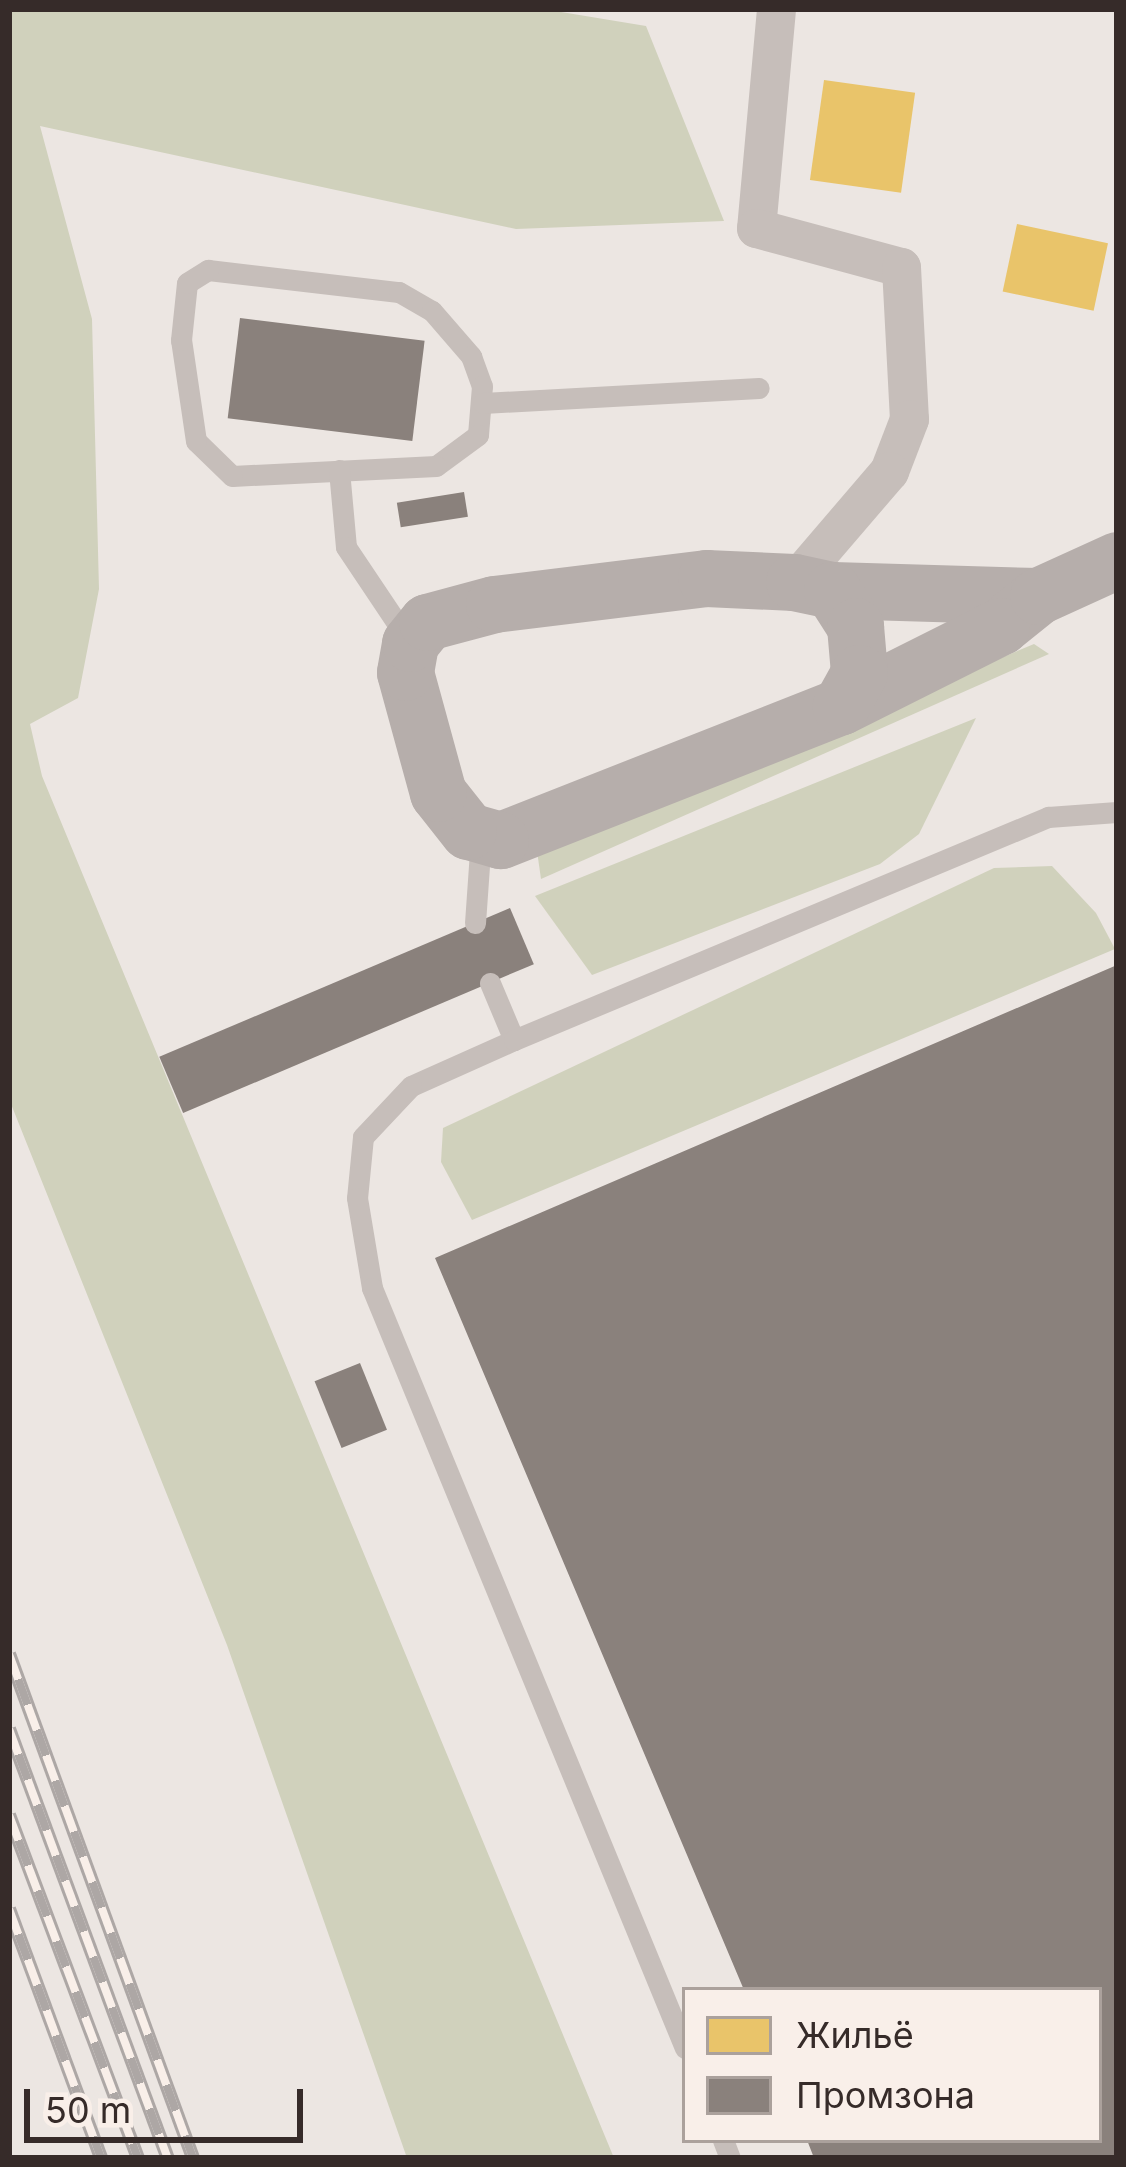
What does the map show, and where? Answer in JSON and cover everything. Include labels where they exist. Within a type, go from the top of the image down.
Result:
[{"type":"street","points":[[776,9],[756,228],[901,267],[909,419],[889,472],[813,586]]},
{"type":"street","points":[[1037,596],[706,578],[494,604],[427,622],[410,644],[404,672],[416,733],[449,812],[482,837],[525,834],[841,706],[1001,626],[1037,596],[1117,560]]},
{"type":"street","points":[[813,586],[856,626],[859,674],[841,706]]},
{"type":"lane","points":[[208,270],[400,292],[456,334],[471,356],[483,403],[478,435],[460,456],[436,466],[339,470],[232,476],[212,463],[196,441],[181,340],[178,312],[187,283],[208,270]]},
{"type":"lane","points":[[483,403],[759,388]]},
{"type":"lane","points":[[339,470],[346,547],[410,644]]},
{"type":"lane","points":[[682,2041],[372,1288],[356,1162],[379,1112],[411,1086],[1048,817],[1117,812]]},
{"type":"lane","points":[[475,923],[482,837]]},
{"type":"lane","points":[[490,983],[514,1040]]},
{"type":"green space","points":[[9,9],[543,9],[646,26],[724,221],[516,229],[40,126],[92,319],[99,589],[78,698],[30,724],[42,776],[614,2158],[407,2158],[227,1645],[9,1099]]},
{"type":"green space","points":[[1034,644],[1049,654],[541,879],[537,851]]},
{"type":"green space","points":[[976,718],[919,834],[880,864],[592,975],[535,896]]},
{"type":"green space","points":[[1052,866],[1096,913],[1115,949],[472,1220],[441,1162],[443,1128],[994,868]]},
{"type":"building: Жильё","points":[[824,80],[915,93],[901,193],[810,180]]},
{"type":"building: Жильё","points":[[1017,224],[1108,243],[1094,311],[1003,291]]},
{"type":"building: Промзона","points":[[240,318],[425,341],[412,441],[228,418]]},
{"type":"building: Промзона","points":[[464,492],[468,517],[401,527],[397,503]]},
{"type":"building: Промзона","points":[[510,908],[534,964],[183,1113],[159,1057]]},
{"type":"building: Промзона","points":[[1117,965],[1117,2158],[814,2158],[808,2143],[1102,2143],[1102,1987],[743,1987],[435,1258]]},
{"type":"building: Промзона","points":[[360,1363],[387,1430],[342,1448],[315,1381]]},
{"type":"railway","points":[[9,1654],[193,2158]]},
{"type":"railway","points":[[9,1729],[168,2158]]},
{"type":"railway","points":[[9,1815],[138,2158]]},
{"type":"railway","points":[[9,1909],[101,2158]]}]
